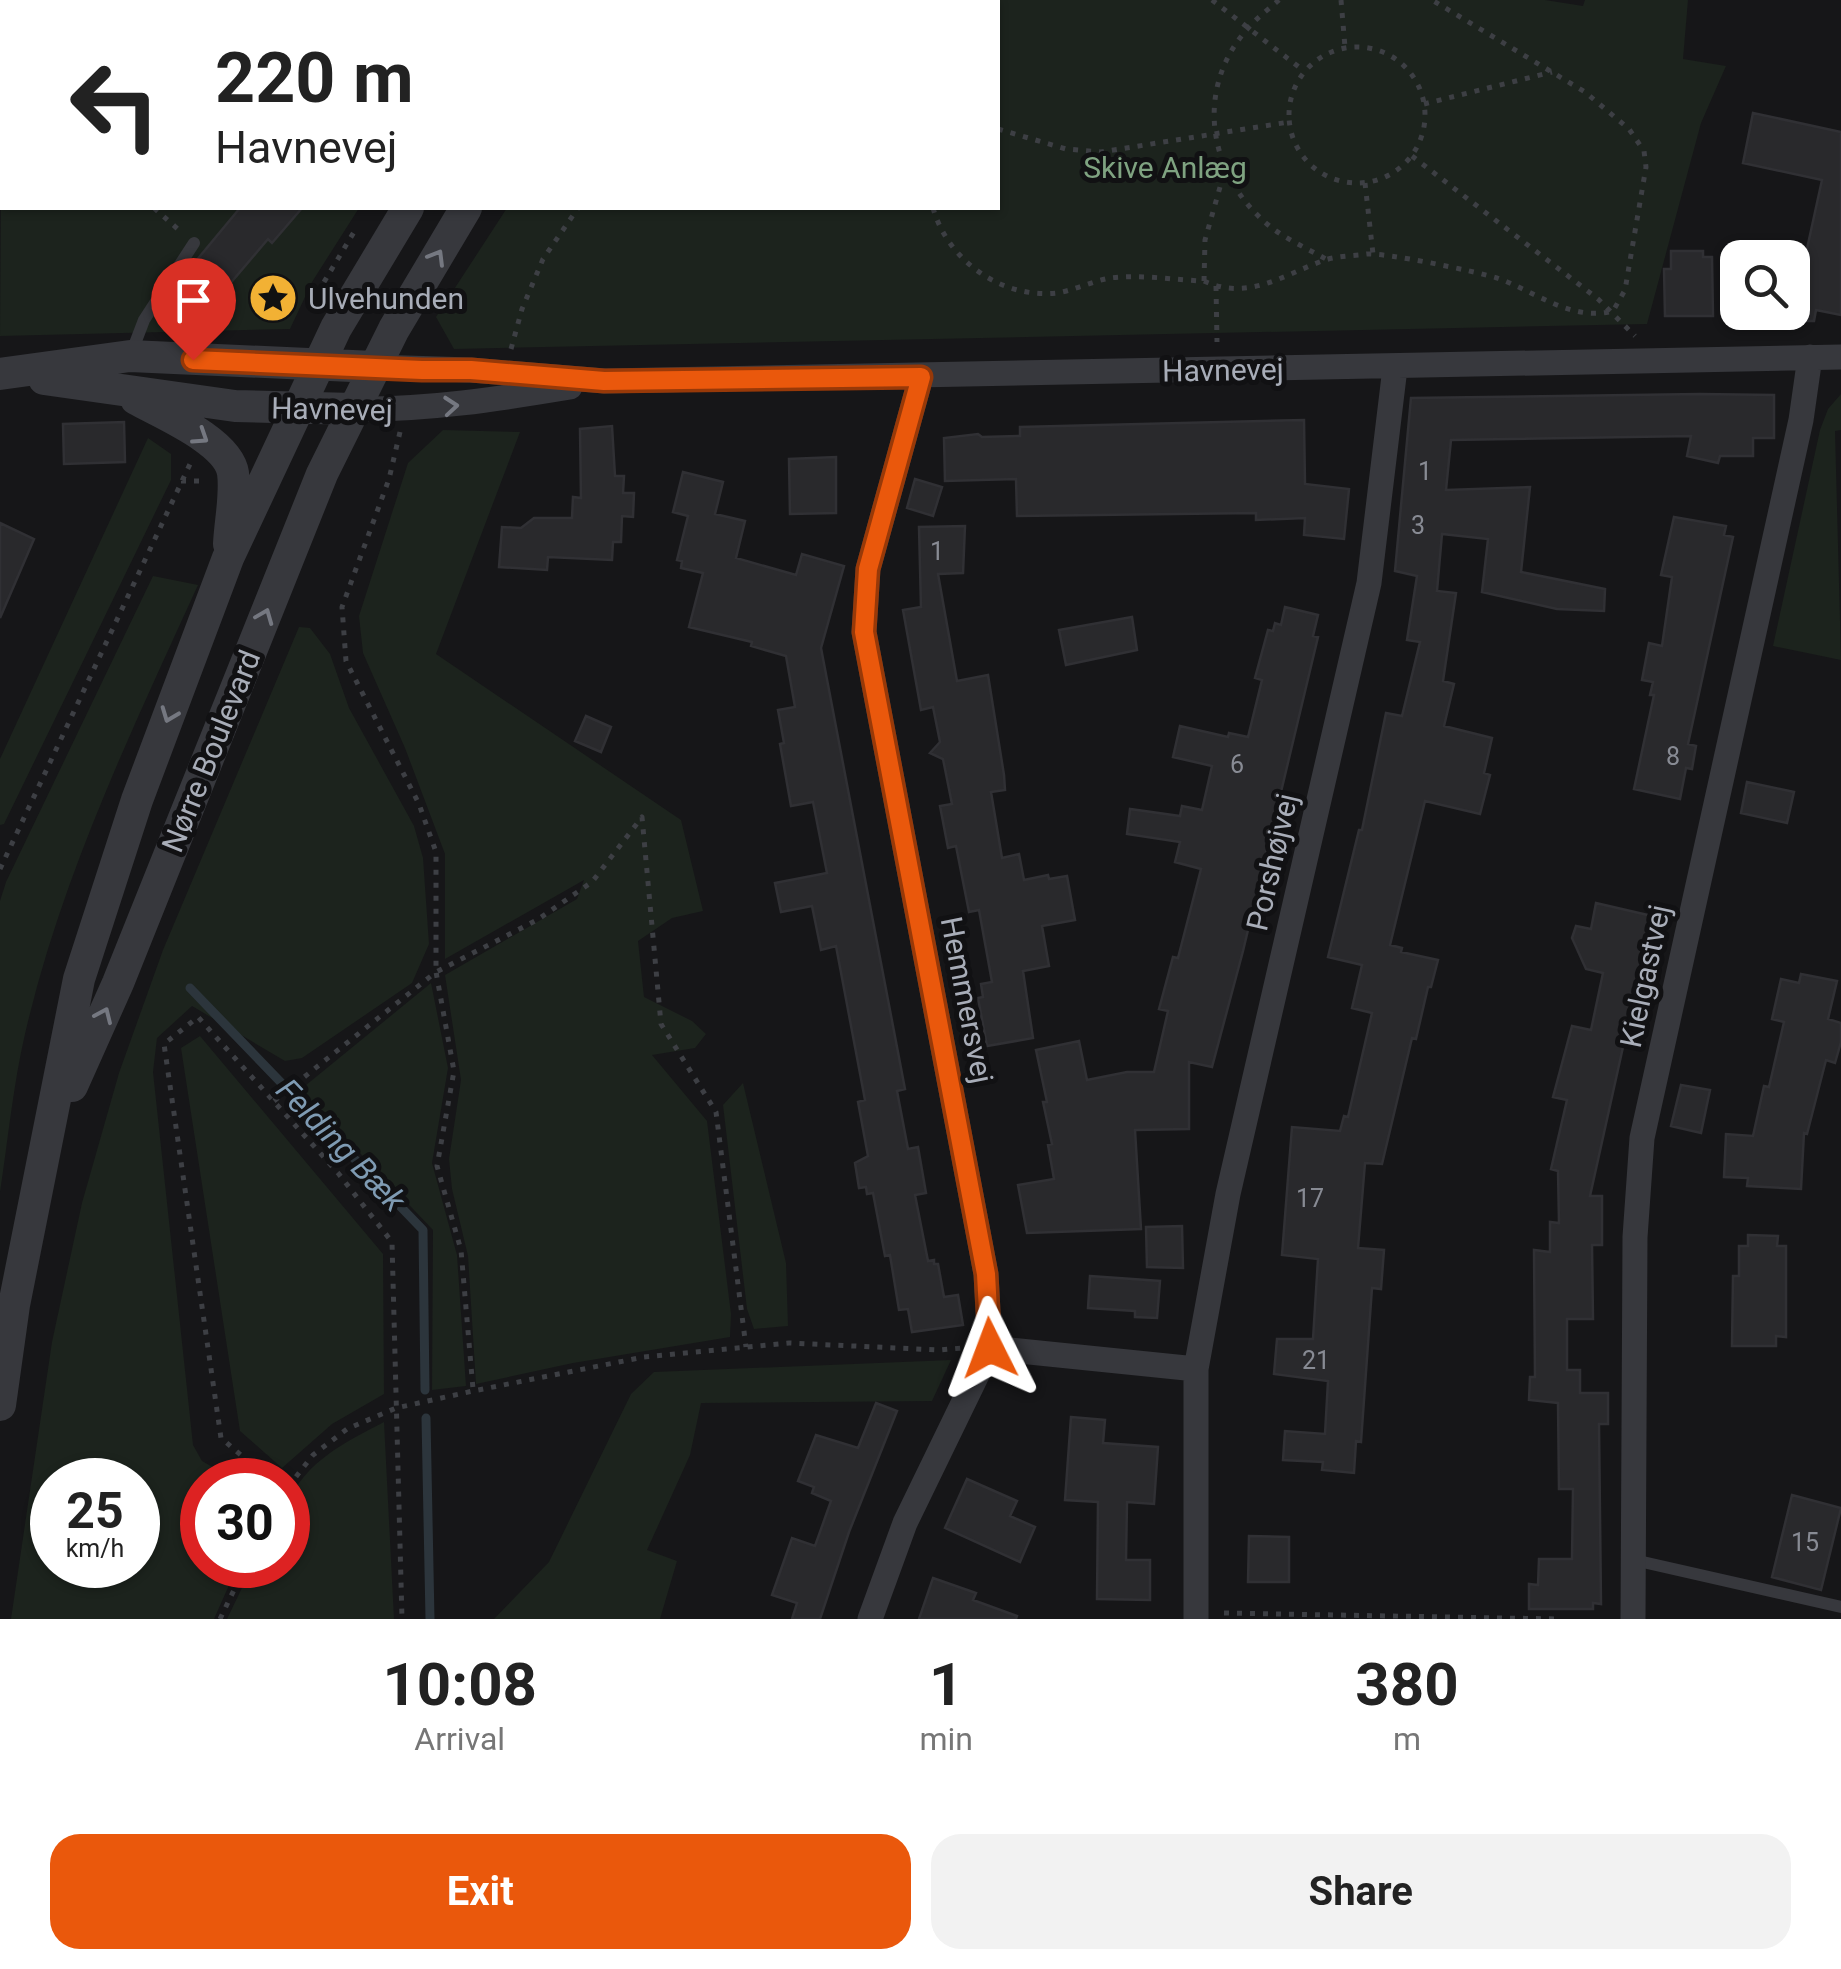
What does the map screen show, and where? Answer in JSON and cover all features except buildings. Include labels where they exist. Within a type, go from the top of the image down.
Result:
[{"type":"street","name":"Nørre Boulevard","points":[[0,1405],[14,1305],[79,979],[137,800],[228,558],[336,328],[407,210]]},
{"type":"street","name":"Nørre Boulevard","points":[[50,1136],[118,984],[322,474],[374,368],[465,210]]},
{"type":"street","name":"Havnevej","points":[[0,374],[130,356],[471,370],[604,381],[1841,356]]},
{"type":"street","name":"Kielgastvej","points":[[1633,1619],[1635,1237],[1642,1138],[1797,437],[1810,357]]},
{"type":"street","name":"Porshøjvej","points":[[1196,1616],[1196,1368],[1228,1194],[1370,584],[1395,368]]},
{"type":"street","name":"Havnevej","points":[[0,374],[235,406],[406,410],[464,405],[604,381]]},
{"type":"street","name":"Hemmersvej","points":[[870,1619],[905,1523],[990,1348],[986,1274],[864,632],[868,569],[921,377]]},
{"type":"street","points":[[117,388],[223,452],[233,472],[228,558]]},
{"type":"street","points":[[990,1348],[1196,1368]]},
{"type":"lane","points":[[130,356],[144,320],[194,243]]},
{"type":"lane","points":[[1634,1560],[1841,1607]]},
{"type":"path","points":[[1212,0],[1304,72]]},
{"type":"path","points":[[1279,0],[1248,28],[1224,67],[1215,94],[1216,134],[1224,173],[1244,201],[1273,229],[1326,260]]},
{"type":"path","points":[[1341,0],[1345,48]]},
{"type":"path","points":[[935,210],[952,249],[982,275],[1018,291],[1057,292],[1113,278],[1204,280],[1216,286],[1245,288],[1273,284],[1326,260],[1373,254],[1496,278],[1574,312],[1594,316],[1613,311],[1625,290],[1646,168],[1644,151],[1629,129],[1585,92],[1432,0]]},
{"type":"path","points":[[1368,47],[1390,55],[1409,70],[1424,104],[1423,136],[1412,156],[1399,170],[1365,183],[1334,178],[1306,161],[1289,122],[1290,104],[1304,72],[1322,56],[1345,48],[1368,47]]},
{"type":"path","points":[[1424,104],[1552,72]]},
{"type":"path","points":[[1000,130],[1066,148],[1101,152],[1289,122]]},
{"type":"path","points":[[1412,156],[1613,311],[1658,362]]},
{"type":"path","points":[[1204,280],[1205,240],[1224,173]]},
{"type":"path","points":[[1365,183],[1373,254]]},
{"type":"path","points":[[156,210],[194,243]]},
{"type":"path","points":[[510,351],[543,258],[577,210]]},
{"type":"path","points":[[1216,286],[1217,370]]},
{"type":"path","points":[[406,410],[389,479],[342,607],[346,661],[419,804],[436,852],[436,972],[454,1071],[438,1166],[460,1250],[473,1391]]},
{"type":"path","points":[[0,868],[181,481]]},
{"type":"path","points":[[275,1101],[436,972],[537,920],[592,882],[642,818],[661,1024],[716,1112],[746,1347]]},
{"type":"path","points":[[244,1458],[221,1438],[164,1044],[198,1017],[338,1173],[392,1242],[402,1619]]},
{"type":"path","points":[[310,1459],[346,1430],[396,1408],[644,1357],[788,1343],[940,1350],[990,1348]]},
{"type":"path","points":[[220,1619],[235,1588]]},
{"type":"path","points":[[1196,1616],[1558,1619]]},
{"type":"green space","name":"Skive Anlæg","points":[[1000,0],[1545,0],[1583,6],[1585,0],[1688,0],[1683,59],[1726,66],[1701,123],[1647,324],[454,349],[436,317],[506,210],[1000,210]]},
{"type":"green space","points":[[1,210],[358,210],[312,282],[290,329],[0,336]]},
{"type":"green space","points":[[1841,394],[1841,430],[1835,431],[1841,660],[1773,646],[1820,430],[1828,409]]},
{"type":"green space","points":[[443,430],[520,432],[436,654],[681,820],[703,911],[672,918],[638,941],[644,997],[692,1021],[706,1034],[695,1048],[652,1055],[707,1121],[731,1314],[730,1337],[573,1363],[476,1384],[468,1256],[449,1159],[461,1080],[445,975],[577,899],[584,880],[445,959],[445,854],[405,748],[363,653],[359,616],[408,463]]},
{"type":"green space","points":[[148,438],[171,454],[171,480],[4,824],[0,825],[0,759]]},
{"type":"green space","points":[[153,576],[198,585],[100,805],[58,917],[21,1054],[0,1192],[0,901]]},
{"type":"green space","points":[[299,627],[310,628],[330,654],[349,708],[414,826],[423,858],[429,944],[412,983],[302,1058],[285,1061],[192,1006],[157,1038],[153,1072],[193,1445],[200,1458],[180,1458],[180,1588],[228,1588],[214,1619],[11,1619],[30,1491],[30,1588],[160,1588],[160,1458],[35,1458],[52,1342],[82,1203],[119,1073],[163,950]]},
{"type":"green space","points":[[431,983],[448,1068],[432,1163],[457,1255],[466,1386],[432,1390],[433,1230],[300,1090]]},
{"type":"green space","points":[[200,1036],[383,1254],[384,1394],[332,1424],[293,1458],[271,1458],[240,1431],[181,1048]]},
{"type":"green space","points":[[743,1083],[786,1263],[788,1326],[754,1329],[747,1309],[723,1105]]},
{"type":"green space","points":[[951,1360],[932,1401],[701,1403],[690,1455],[647,1550],[677,1561],[660,1619],[494,1619],[549,1562],[631,1394],[654,1372]]},
{"type":"green space","points":[[384,1422],[394,1619],[227,1619],[242,1588],[310,1588],[310,1470],[356,1436]]},
{"type":"waterway","name":"Felding Bæk","points":[[190,988],[423,1230],[425,1390]]},
{"type":"waterway","name":"Felding Bæk","points":[[426,1418],[430,1619]]},
{"type":"place","name":"Ulvehunden","points":[[273,298]]},
{"type":"route","points":[[193,360],[471,370],[604,381],[921,377],[868,569],[864,632],[986,1274],[990,1348]]}]
